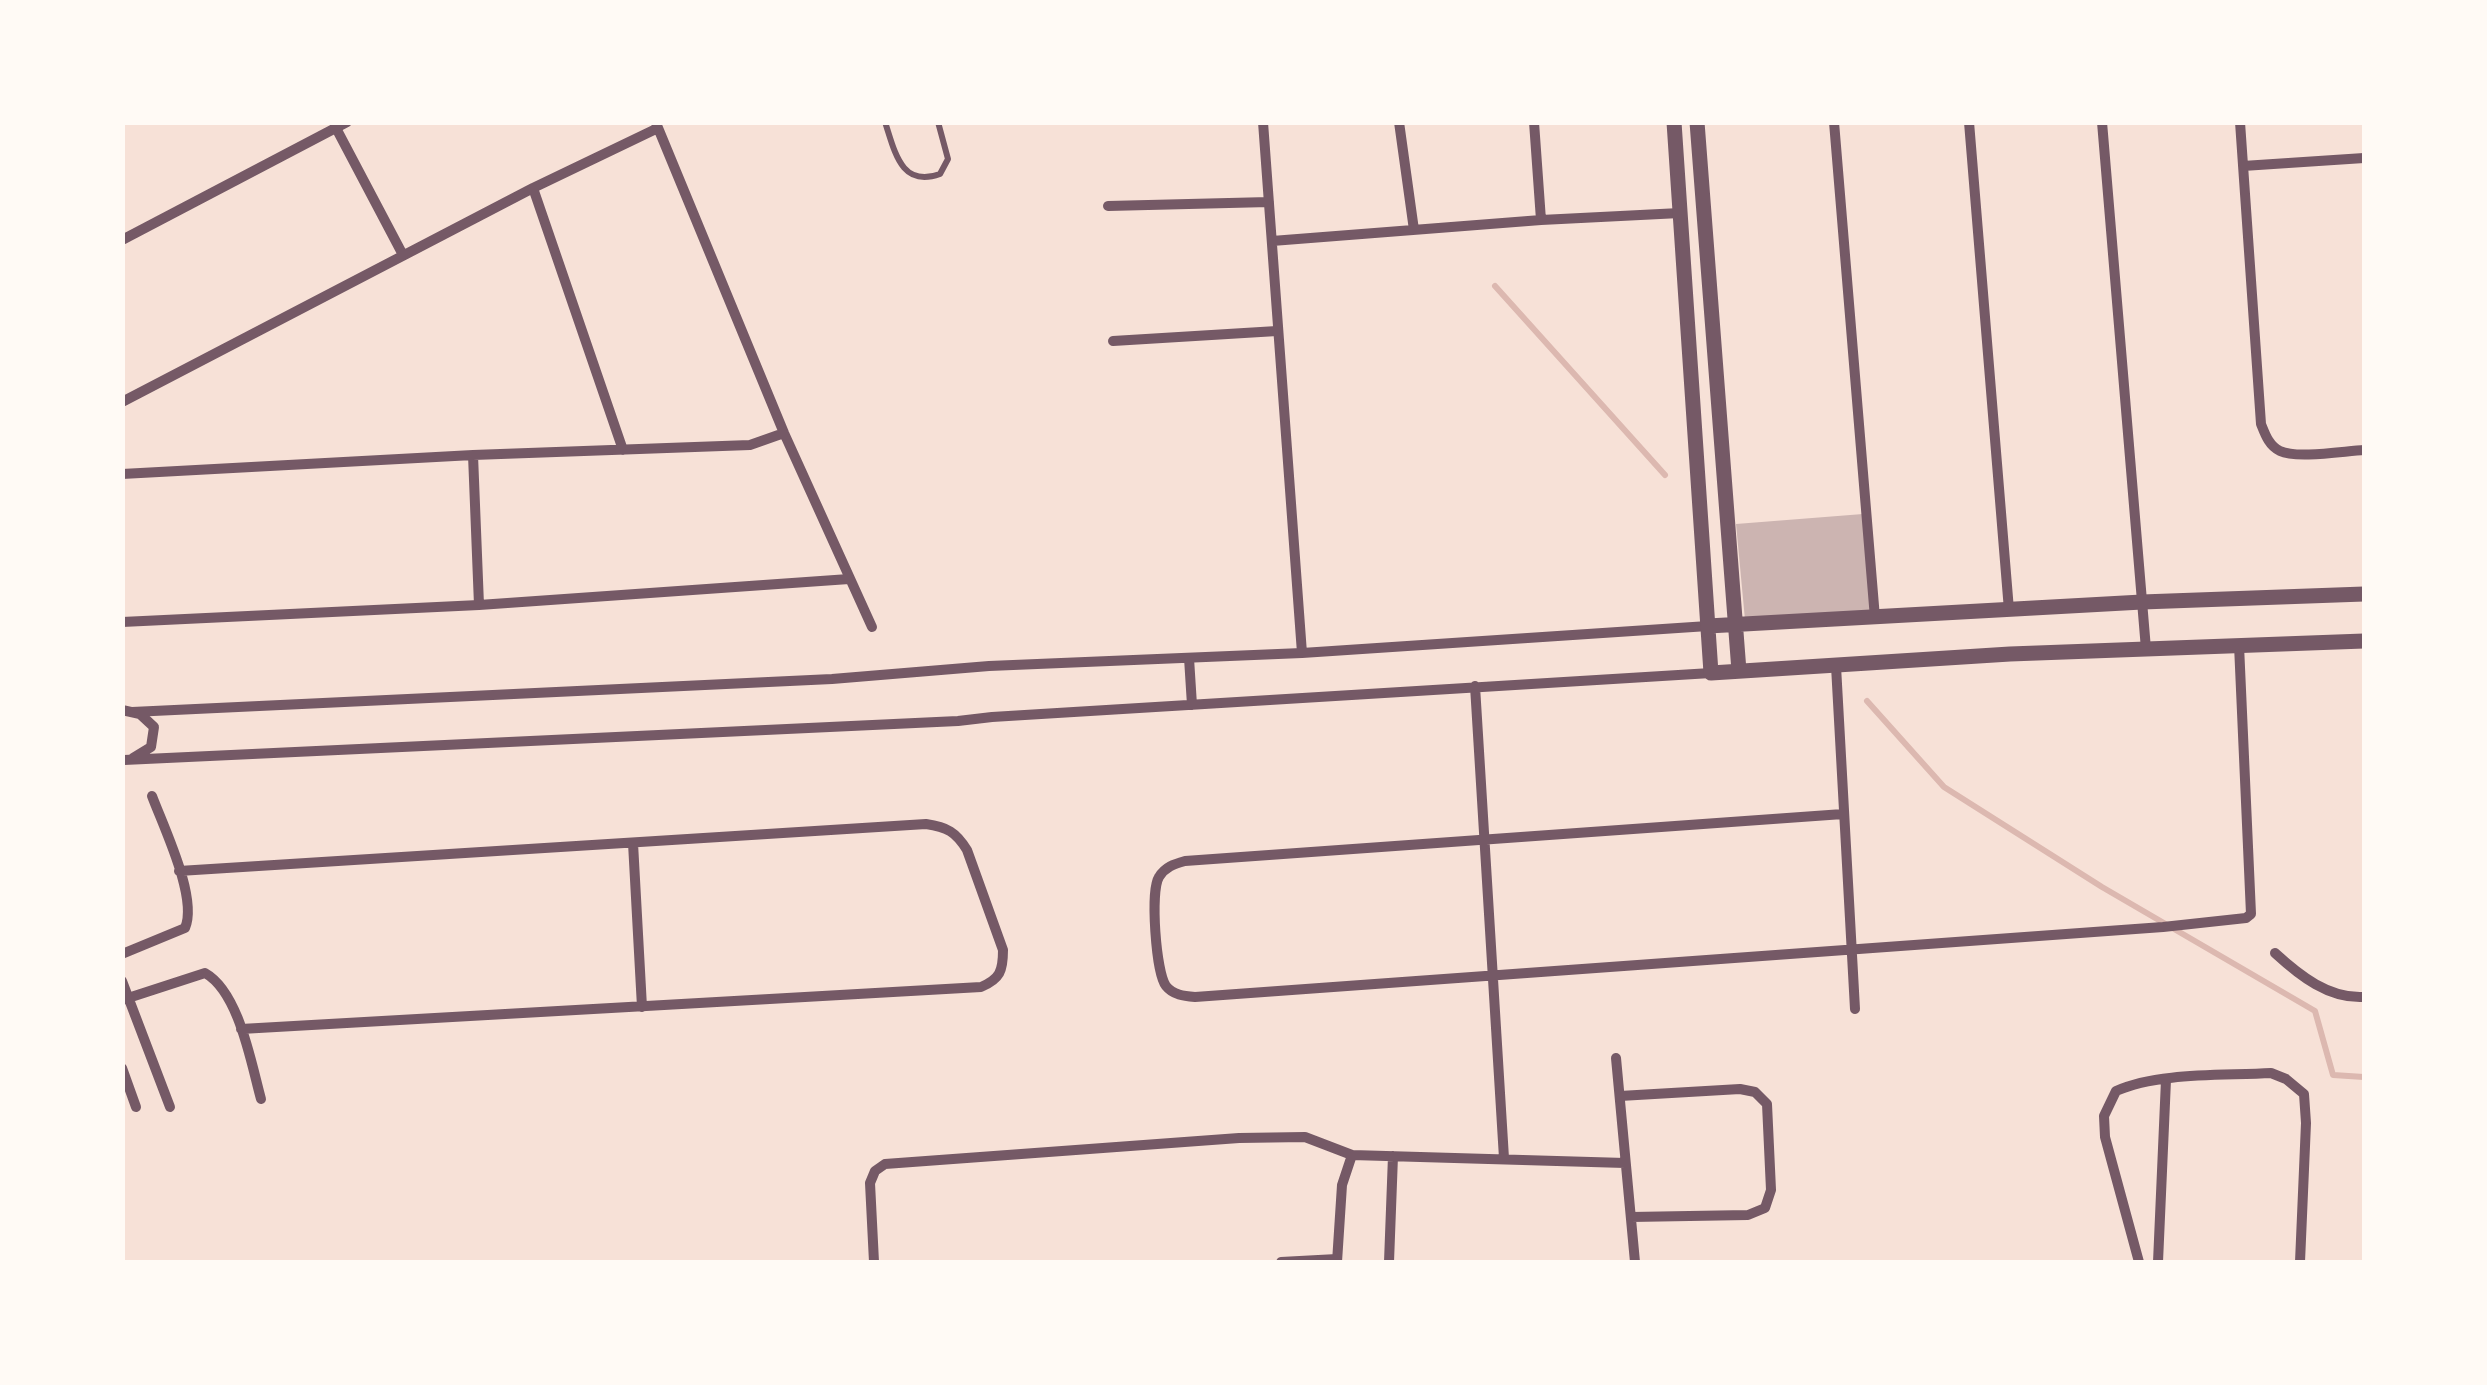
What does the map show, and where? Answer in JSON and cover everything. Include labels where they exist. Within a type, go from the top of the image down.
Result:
[{"type":"street","points":[[1263,122],[1302,653]]},
{"type":"street","points":[[1399,122],[1414,230]]},
{"type":"street","points":[[1534,122],[1541,220]]},
{"type":"street","points":[[1674,122],[1711,673]]},
{"type":"street","points":[[1697,122],[1739,671]]},
{"type":"street","points":[[1834,122],[1875,618]]},
{"type":"street","points":[[1969,122],[2008,610]]},
{"type":"street","points":[[2102,122],[2146,649]]},
{"type":"street","points":[[2240,122],[2260,424],[2268,441],[2279,450],[2364,450]]},
{"type":"street","points":[[122,240],[342,125],[404,254]]},
{"type":"street","points":[[122,402],[657,125],[784,433],[872,627]]},
{"type":"street","points":[[2243,166],[2364,158]]},
{"type":"street","points":[[533,188],[623,450]]},
{"type":"street","points":[[1108,206],[1269,202]]},
{"type":"street","points":[[1272,241],[1680,213]]},
{"type":"street","points":[[1114,341],[1277,331]]},
{"type":"street","points":[[122,474],[750,445],[784,433]]},
{"type":"street","points":[[473,455],[479,605]]},
{"type":"street","points":[[122,622],[479,605],[848,579]]},
{"type":"street","points":[[127,711],[832,679],[990,666],[1302,653],[1708,626],[2364,594]]},
{"type":"street","points":[[123,760],[958,722],[1474,686],[2239,644],[2364,641]]},
{"type":"street","points":[[1843,814],[1185,860],[1168,866],[1158,878],[1154,893],[1160,975],[1167,988],[1180,996],[1214,996],[2236,921],[2251,914],[2239,644]]},
{"type":"street","points":[[1189,658],[1192,705]]},
{"type":"street","points":[[1836,666],[1854,1009]]},
{"type":"street","points":[[1474,686],[1504,1158]]},
{"type":"street","points":[[123,760],[141,755],[154,740],[154,727],[149,721],[127,711]]},
{"type":"street","points":[[122,954],[185,928],[190,916],[179,871],[152,796]]},
{"type":"street","points":[[179,871],[926,824],[945,827],[958,835],[968,850],[1004,950],[1004,968],[995,980],[981,988],[241,1029]]},
{"type":"street","points":[[633,843],[642,1007]]},
{"type":"street","points":[[2275,953],[2326,990],[2345,998],[2364,997]]},
{"type":"street","points":[[126,999],[205,973],[217,980],[241,1029],[261,1099]]},
{"type":"street","points":[[122,981],[170,1107]]},
{"type":"street","points":[[1616,1058],[1635,1262]]},
{"type":"street","points":[[122,1068],[136,1107]]},
{"type":"street","points":[[2139,1262],[2105,1137],[2104,1116],[2116,1091],[2166,1080],[2271,1073],[2286,1078],[2304,1094],[2300,1262]]},
{"type":"street","points":[[2158,1262],[2166,1080]]},
{"type":"street","points":[[1620,1096],[1740,1089],[1755,1092],[1767,1104],[1770,1190],[1764,1208],[1748,1215],[1631,1217]]},
{"type":"street","points":[[874,1262],[870,1183],[875,1171],[885,1164],[1239,1138],[1305,1137],[1352,1155],[1625,1164]]},
{"type":"street","points":[[1282,1262],[1337,1260],[1342,1185],[1352,1155]]},
{"type":"street","points":[[1388,1262],[1392,1156]]},
{"type":"lane","points":[[885,122],[898,158],[909,174],[925,179],[940,174],[948,159],[938,122]]},
{"type":"building","points":[[1863,514],[1872,613],[1745,620],[1736,524]]},
{"type":"waterway","points":[[1495,286],[1665,475]]},
{"type":"waterway","points":[[1867,701],[1944,787],[2102,887],[2315,1011],[2333,1075],[2364,1077]]}]
